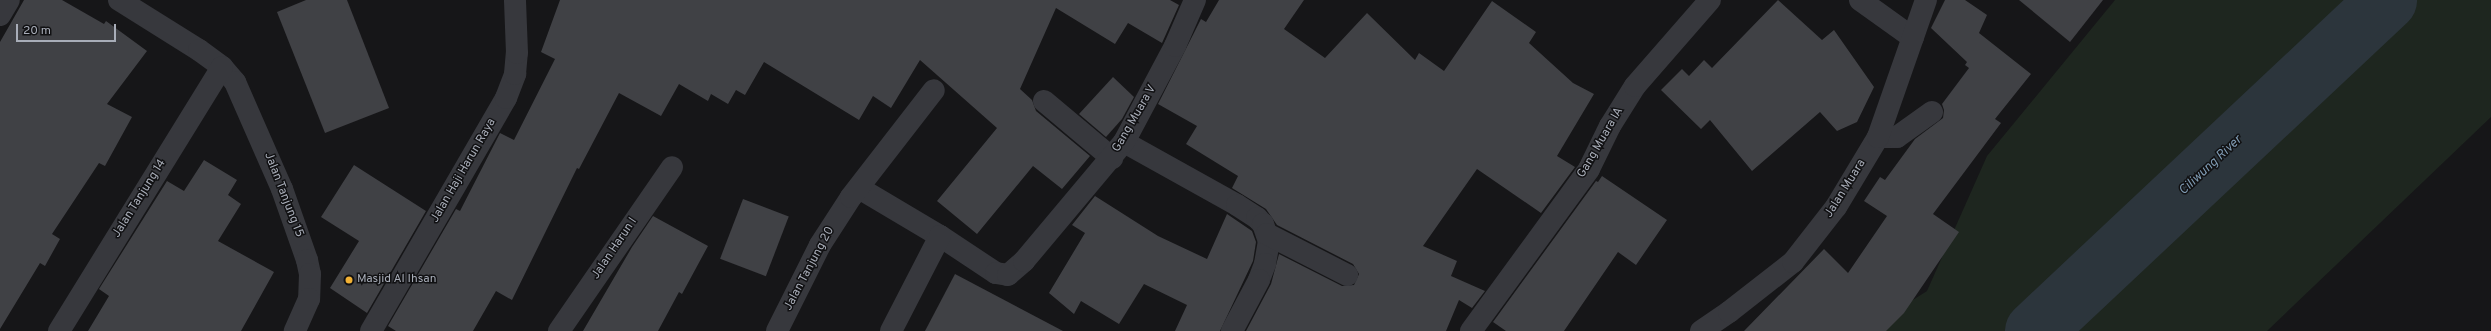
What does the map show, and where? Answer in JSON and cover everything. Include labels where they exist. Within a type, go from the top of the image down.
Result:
[{"type":"street","points":[[0,15],[9,0]]},
{"type":"street","name":"Jalan Tanjung 15","points":[[119,0],[199,50],[222,67],[234,82],[253,121],[282,189],[307,260],[310,274],[309,299],[295,331]]},
{"type":"street","name":"Jalan Haji Harun Raya","points":[[371,331],[506,98],[515,74],[518,53],[515,0]]},
{"type":"street","name":"Gang Muara V","points":[[940,236],[996,273],[1016,268],[1118,150],[1175,46],[1195,0]]},
{"type":"street","name":"Gang Muara IA","points":[[1471,331],[1589,169],[1610,126],[1635,86],[1710,0]]},
{"type":"street","points":[[1860,0],[1913,38]]},
{"type":"street","name":"Jalan Muara","points":[[1701,331],[1729,312],[1793,262],[1836,207],[1878,136],[1926,0]]},
{"type":"street","name":"Jalan Tanjung 14","points":[[59,331],[222,67]]},
{"type":"street","name":"Jalan Tanjung 20","points":[[778,331],[820,245],[879,159],[934,90]]},
{"type":"street","points":[[1044,101],[1118,150],[1237,205],[1257,218],[1267,234],[1269,242],[1260,280],[1232,331]]},
{"type":"street","points":[[1878,136],[1897,137],[1932,112]]},
{"type":"street","name":"Jalan Harun I","points":[[559,331],[672,167]]},
{"type":"street","points":[[859,188],[940,236],[891,331]]},
{"type":"street","points":[[1267,234],[1348,275]]},
{"type":"shaded area","points":[[2115,0],[2491,0],[2491,117],[2267,331],[1864,331],[1927,291],[1987,156]]},
{"type":"building","points":[[24,0],[62,0],[104,24],[106,21],[147,51],[107,104],[132,117],[105,166],[99,163],[52,234],[60,239],[45,266],[40,263],[0,329],[0,42]]},
{"type":"building","points":[[306,0],[347,0],[389,108],[325,133],[277,12]]},
{"type":"building","points":[[560,0],[1170,0],[1179,5],[1162,43],[1128,23],[1115,44],[1056,8],[1020,89],[1032,100],[1036,111],[1090,156],[1062,189],[1033,166],[977,234],[937,201],[997,128],[920,60],[891,108],[873,96],[859,120],[764,62],[745,95],[736,90],[728,104],[711,94],[708,101],[679,84],[661,116],[619,93],[579,169],[577,168],[512,300],[496,291],[473,331],[396,331],[388,326],[456,209],[460,211],[500,133],[514,140],[555,59],[541,52]]},
{"type":"building","points":[[1219,0],[1304,0],[1284,29],[1325,58],[1367,13],[1415,60],[1419,53],[1444,71],[1492,1],[1536,32],[1529,43],[1573,83],[1594,94],[1557,156],[1575,167],[1541,213],[1477,169],[1423,246],[1457,261],[1451,276],[1485,291],[1472,308],[1459,300],[1446,331],[1246,331],[1271,284],[1279,254],[1342,286],[1354,285],[1359,274],[1353,264],[1277,225],[1266,209],[1232,188],[1238,176],[1186,144],[1197,126],[1158,104],[1201,19],[1206,22]]},
{"type":"building","points":[[1778,0],[1822,40],[1834,30],[1874,87],[1857,122],[1837,131],[1820,112],[1752,171],[1710,120],[1701,129],[1661,90],[1682,69],[1689,76],[1704,60],[1712,68]]},
{"type":"building","points":[[1945,0],[1965,0],[1987,15],[1979,33],[2031,74],[1995,119],[2001,123],[1933,214],[1959,232],[1904,313],[1886,331],[1744,331],[1824,249],[1848,273],[1887,216],[1864,201],[1880,177],[1885,180],[1915,139],[1943,118],[1944,110],[1942,104],[1969,68],[1965,65],[1967,62],[1931,28]]},
{"type":"building","points":[[2019,0],[2103,0],[2070,42]]},
{"type":"building","points":[[1113,77],[1134,97],[1122,119],[1106,137],[1079,114]]},
{"type":"building","points":[[204,160],[237,180],[228,195],[241,204],[218,241],[274,272],[241,331],[88,331],[109,296],[99,289],[167,181],[184,191]]},
{"type":"building","name":"Masjid Al Ihsan","points":[[354,165],[426,211],[367,313],[330,288],[359,241],[321,217]]},
{"type":"building","points":[[1602,176],[1667,220],[1636,265],[1618,252],[1564,331],[1506,331],[1493,322],[1596,181],[1598,182]]},
{"type":"building","points":[[1095,196],[1158,236],[1207,259],[1227,214],[1252,231],[1256,242],[1253,261],[1220,331],[1175,331],[1187,305],[1144,284],[1119,324],[1081,301],[1074,314],[1049,293],[1085,233],[1072,225]]},
{"type":"building","points":[[743,199],[789,217],[766,276],[720,259]]},
{"type":"building","points":[[653,216],[708,246],[682,294],[679,292],[658,331],[583,331],[632,247]]},
{"type":"building","points":[[955,274],[1063,331],[925,331]]},
{"type":"waterway","name":"Ciliwung River","points":[[2035,331],[2387,0]]},
{"type":"place","name":"Masjid Al Ihsan","points":[[349,280]]}]
